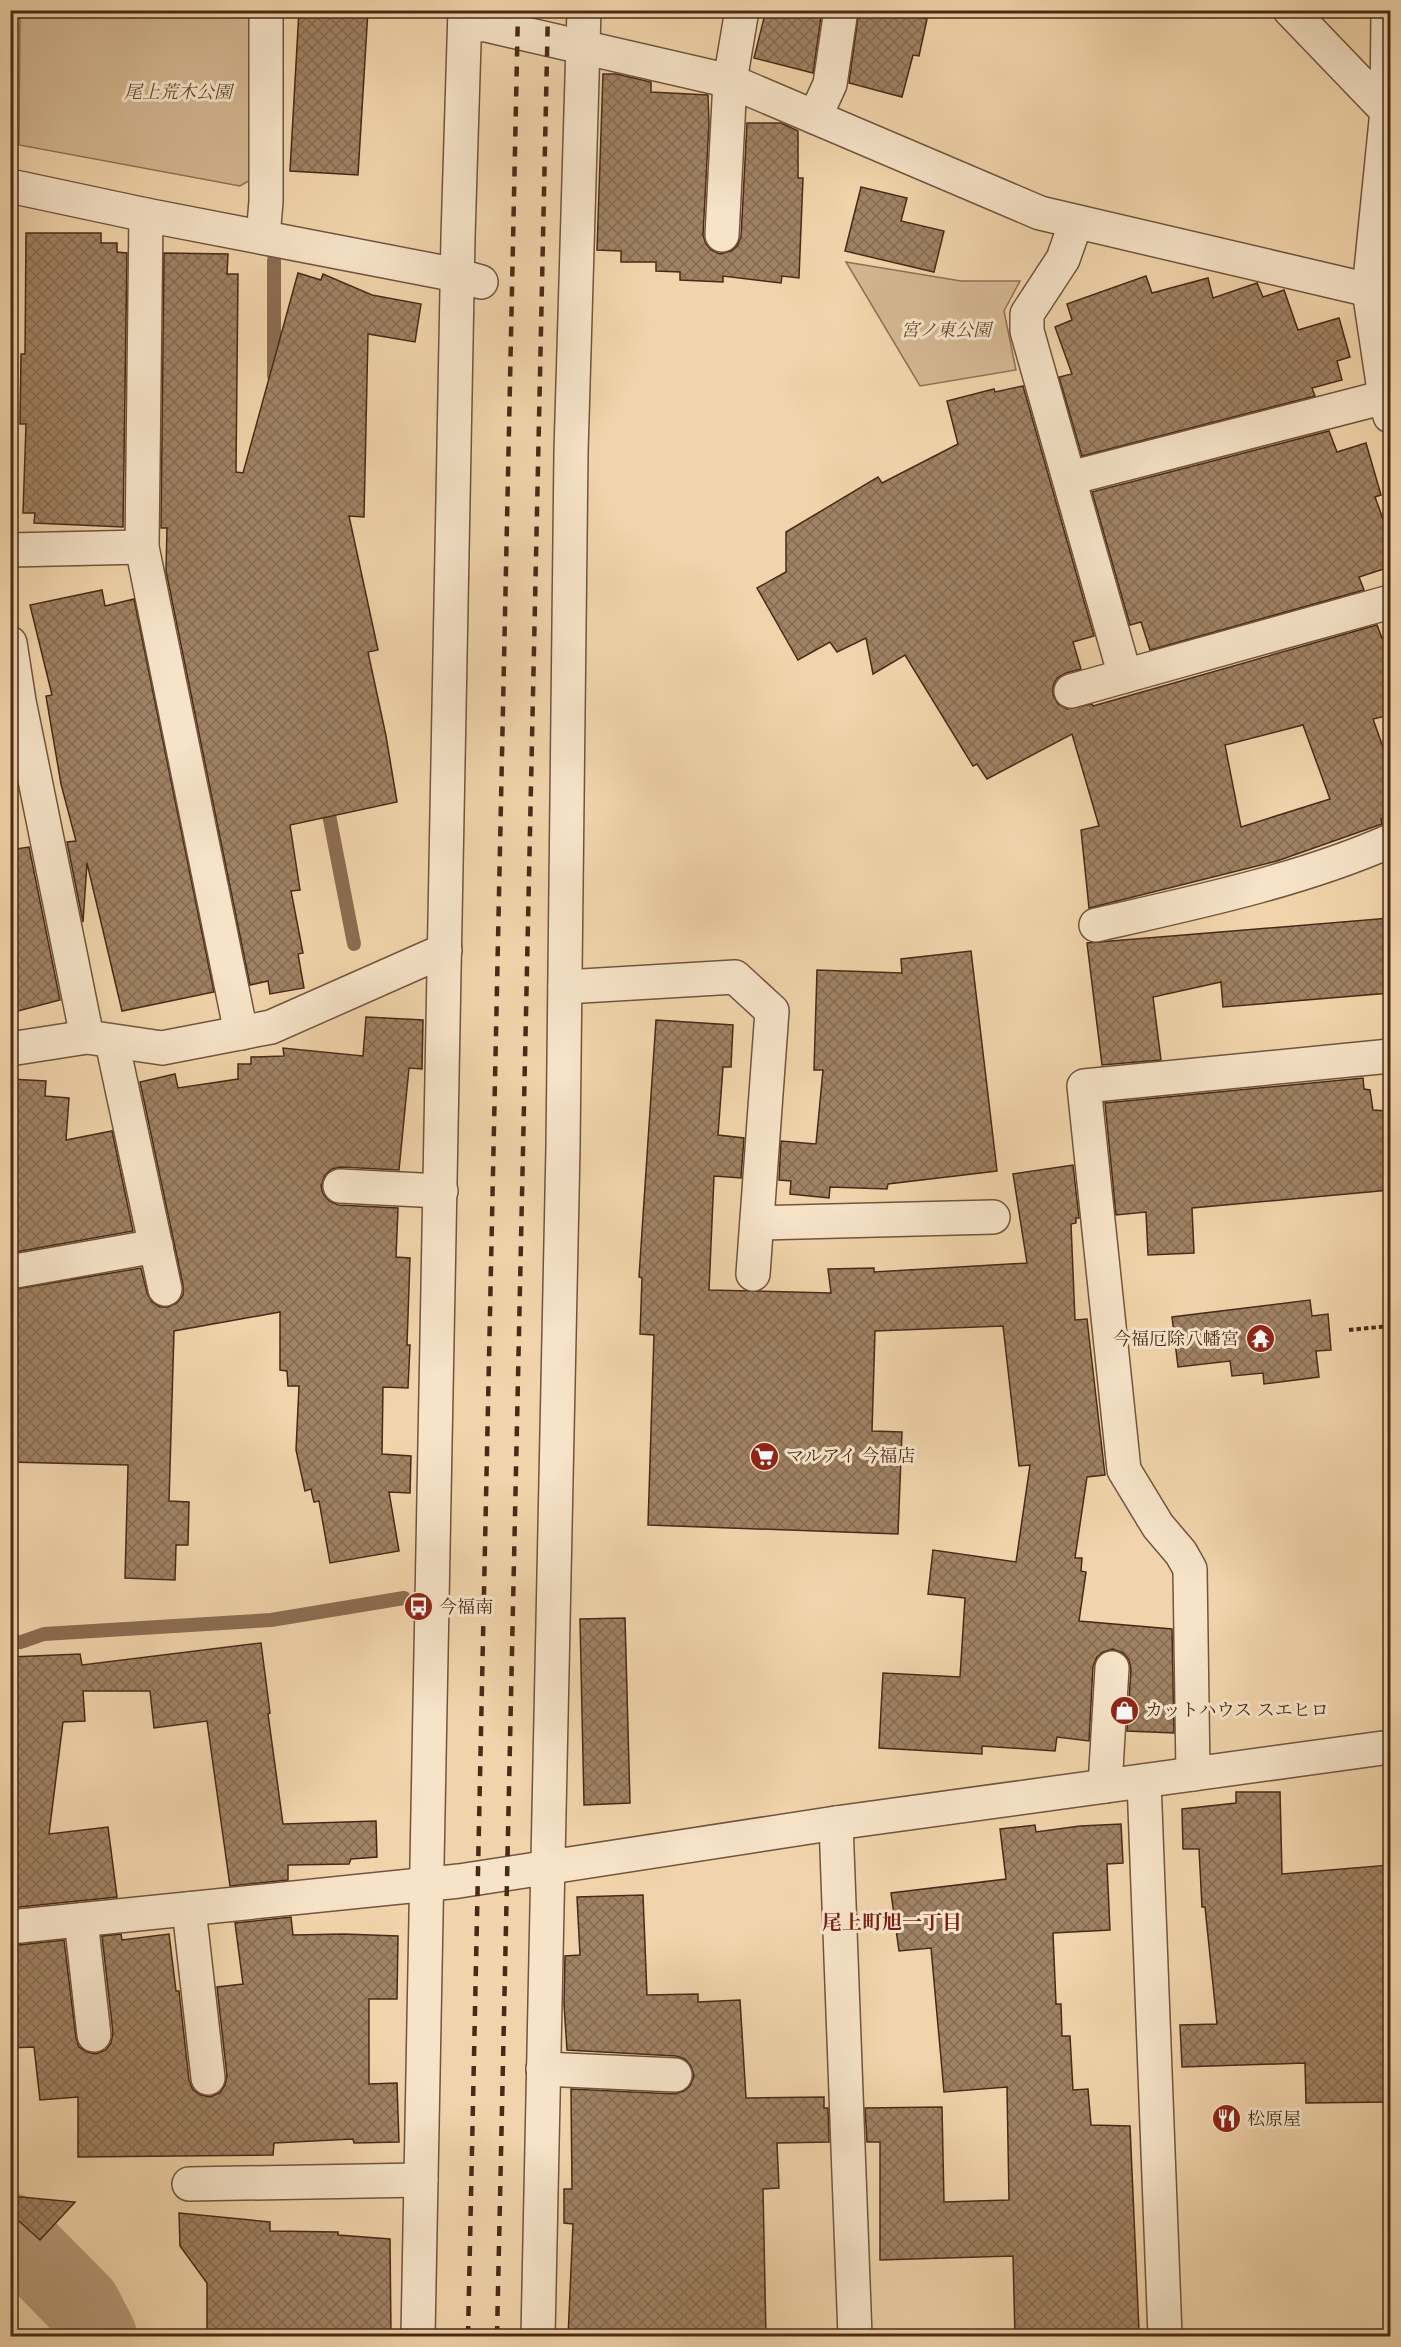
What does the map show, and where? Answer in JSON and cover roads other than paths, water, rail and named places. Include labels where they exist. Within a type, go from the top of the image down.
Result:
[{"type":"street","points":[[263,237],[266,201],[266,10]]},
{"type":"street","points":[[538,2337],[565,987],[571,452],[584,10]]},
{"type":"street","points":[[722,235],[732,69],[742,10]]},
{"type":"street","points":[[822,102],[841,10]]},
{"type":"street","points":[[1290,10],[1389,113]]},
{"type":"street","points":[[1070,478],[1388,407],[1370,290],[1389,113],[1388,10]]},
{"type":"street","points":[[418,2337],[445,950],[470,278],[465,17],[486,25],[583,49],[732,69],[822,102],[1040,213],[1370,290]]},
{"type":"street","points":[[10,186],[470,278]]},
{"type":"street","points":[[146,215],[142,547],[241,1033]]},
{"type":"street","points":[[1076,222],[1063,258],[1027,314],[1026,331],[1125,676]]},
{"type":"street","points":[[10,549],[142,547]]},
{"type":"street","points":[[1071,691],[1390,602]]},
{"type":"street","points":[[10,644],[14,701],[100,1040],[156,1246],[165,1289]]},
{"type":"street","points":[[1096,925],[1211,899],[1306,871],[1390,841]]},
{"type":"street","points":[[10,1048],[100,1040],[162,1048],[271,1027],[445,950]]},
{"type":"street","points":[[565,987],[735,977],[772,1011],[753,1274]]},
{"type":"street","points":[[1193,1774],[1190,1569],[1181,1553],[1158,1526],[1124,1470],[1084,1086],[1390,1056]]},
{"type":"street","points":[[340,1186],[441,1191]]},
{"type":"street","points":[[757,1223],[993,1217]]},
{"type":"street","points":[[10,1272],[156,1246]]},
{"type":"street","points":[[1105,1786],[1112,1668]]},
{"type":"street","points":[[10,1927],[428,1885],[836,1823],[1390,1747]]},
{"type":"street","points":[[1144,1781],[1165,2337]]},
{"type":"street","points":[[836,1823],[855,2337]]},
{"type":"street","points":[[189,1909],[208,2078]]},
{"type":"street","points":[[81,1920],[94,2035]]},
{"type":"street","points":[[543,2069],[675,2075]]},
{"type":"street","points":[[189,2184],[421,2180]]},
{"type":"waterway","points":[[274,260],[274,376]]},
{"type":"waterway","points":[[326,799],[354,944]]},
{"type":"waterway","points":[[10,1643],[21,1642],[44,1634],[271,1620],[404,1598]]},
{"type":"waterway","points":[[10,2232],[82,2305],[98,2336]]},
{"type":"railway","points":[[468,2336],[518,10]]},
{"type":"railway","points":[[497,2336],[548,10]]},
{"type":"place","name":"今福厄除八幡宮","points":[[1260,1339]]},
{"type":"place","name":"マルアイ 今福店","points":[[765,1456]]},
{"type":"place","name":"今福南","points":[[418,1607]]},
{"type":"place","name":"カットハウス スエヒロ","points":[[1124,1710]]},
{"type":"place","name":"松原屋","points":[[1226,2119]]},
{"type":"district","name":"尾上町旭一丁目","points":[[892,1922]]},
{"type":"park label","name":"尾上荒木公園","points":[[178,92]]},
{"type":"park label","name":"宮ノ東公園","points":[[946,330]]}]
